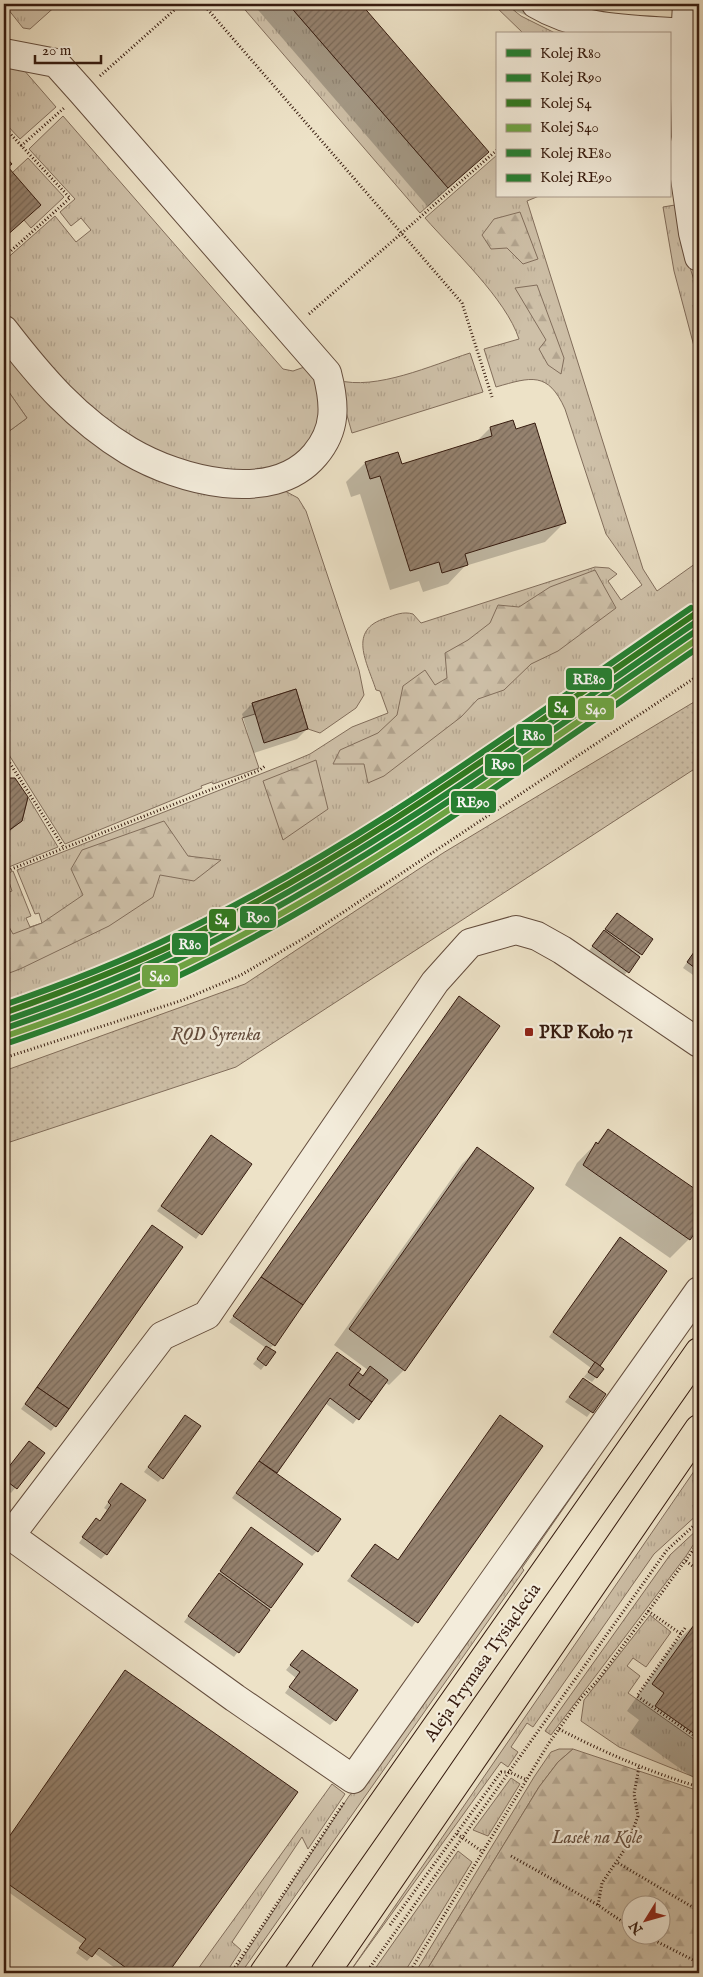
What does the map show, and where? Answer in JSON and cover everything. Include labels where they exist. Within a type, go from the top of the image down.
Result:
[{"type":"main road","name":"Aleja Prymasa Tysiąclecia","points":[[264,1973],[699,1352]]},
{"type":"main road","points":[[325,1973],[699,1429]]},
{"type":"street","points":[[536,4],[560,16],[583,23],[685,33]]},
{"type":"street","points":[[687,4],[685,33],[693,148],[682,158],[693,233],[699,257]]},
{"type":"street","points":[[4,53],[56,64],[328,373],[334,397],[332,426],[318,452],[297,472],[282,479],[253,484],[198,479],[173,472],[129,451],[84,419],[46,383],[4,330]]},
{"type":"street","points":[[699,1043],[562,950],[537,936],[516,930],[470,942],[435,982],[207,1315],[162,1336],[7,1534],[227,1693],[353,1779],[699,1291]]},
{"type":"path","points":[[203,4],[462,303],[492,396]]},
{"type":"path","points":[[4,127],[70,198],[4,257]]},
{"type":"path","points":[[290,330],[496,151]]},
{"type":"path","points":[[4,1058],[183,1000],[241,975],[306,937],[533,787],[699,674]]},
{"type":"path","points":[[4,754],[64,848]]},
{"type":"path","points":[[4,872],[260,770],[265,766]]},
{"type":"path","points":[[366,1973],[667,1550],[699,1521]]},
{"type":"path","points":[[409,1973],[559,1729],[699,1542]]},
{"type":"path","points":[[686,1561],[699,1571]]},
{"type":"path","points":[[648,1611],[681,1634]]},
{"type":"path","points":[[685,1628],[638,1696],[699,1739]]},
{"type":"path","points":[[559,1729],[614,1757],[699,1787]]},
{"type":"path","points":[[598,1905],[602,1883],[618,1863],[628,1846],[638,1816],[634,1794],[639,1767]]},
{"type":"path","points":[[387,1930],[501,1772],[509,1772],[527,1780]]},
{"type":"path","points":[[231,1973],[345,1800],[353,1779]]},
{"type":"path","points":[[457,1834],[483,1852]]},
{"type":"path","points":[[511,1856],[598,1905],[620,1920]]},
{"type":"path","points":[[618,1863],[699,1911]]},
{"type":"path","points":[[662,1944],[699,1963]]},
{"type":"green space","points":[[4,4],[58,4],[30,29],[23,28]]},
{"type":"green space","points":[[240,4],[288,4],[448,188],[420,213]]},
{"type":"green space","points":[[493,4],[506,4],[521,16],[553,32],[522,32]]},
{"type":"green space","points":[[4,61],[23,69],[56,107],[20,139],[4,122]]},
{"type":"green space","points":[[63,116],[283,369],[293,371],[310,365],[326,413],[299,459],[242,477],[207,470],[137,443],[51,377],[4,316],[4,261],[55,216],[76,242],[91,230],[81,218],[71,226],[60,212],[75,199],[29,149]]},
{"type":"green space","points":[[496,156],[496,198],[534,198],[527,201],[643,569],[657,591],[699,561],[699,607],[400,815],[264,897],[150,952],[37,1002],[4,1012],[4,894],[12,891],[8,879],[4,880],[4,875],[13,871],[31,916],[26,918],[30,927],[42,923],[39,913],[35,914],[17,870],[310,754],[352,727],[388,713],[380,691],[376,690],[363,648],[363,639],[367,630],[374,623],[406,613],[413,614],[421,623],[595,567],[609,568],[617,574],[608,581],[621,600],[642,585],[606,534],[565,409],[559,397],[552,388],[537,380],[519,381],[496,387],[484,349],[519,339],[503,308],[491,292],[425,218]]},
{"type":"green space","points":[[28,158],[64,197],[31,228],[24,220],[12,173]]},
{"type":"green space","points":[[675,205],[686,254],[699,297],[699,365],[674,271],[663,207]]},
{"type":"green space","points":[[520,212],[538,259],[523,264],[507,248],[491,249],[482,235],[494,219]]},
{"type":"green space","points":[[537,285],[564,358],[561,374],[548,365],[539,349],[546,340],[515,288]]},
{"type":"green space","points":[[4,346],[105,448],[285,491],[298,498],[306,511],[359,670],[364,695],[356,708],[320,733],[308,729],[296,689],[252,703],[255,714],[242,718],[259,768],[213,784],[212,782],[201,786],[202,788],[65,844],[4,747],[4,435],[27,418],[4,385]]},
{"type":"green space","points":[[470,353],[483,392],[352,433],[337,380],[369,382],[386,379],[422,370]]},
{"type":"green space","points":[[4,385],[27,418],[4,435]]},
{"type":"green space","points":[[595,570],[616,608],[558,651],[531,664],[504,690],[478,699],[461,717],[384,776],[368,783],[364,764],[333,764],[340,750],[378,733],[397,715],[403,686],[425,670],[435,685],[447,678],[445,653],[468,640],[490,623],[498,605],[519,607],[550,587]]},
{"type":"green space","name":"ROD Syrenka","points":[[699,699],[699,766],[236,1067],[4,1144],[4,1071],[245,984],[443,853]]},
{"type":"green space","points":[[316,760],[328,809],[283,840],[263,781]]},
{"type":"green space","points":[[28,797],[58,847],[4,869],[4,834],[22,821]]},
{"type":"green space","points":[[164,821],[188,856],[221,860],[194,881],[160,875],[153,897],[109,926],[4,975],[4,926],[8,925],[13,934],[42,923],[83,895],[71,869],[82,850]]},
{"type":"green space","points":[[590,1460],[595,1463],[522,1568],[524,1570],[241,1973],[233,1973],[349,1796],[372,1769]]},
{"type":"green space","points":[[699,1464],[699,1513],[654,1554],[533,1727],[527,1723],[511,1747],[518,1752],[508,1767],[501,1762],[349,1973]]},
{"type":"green space","points":[[699,1528],[699,1536],[686,1556],[551,1735],[545,1731],[670,1555]]},
{"type":"green space","points":[[650,1615],[671,1632],[646,1667],[633,1658],[627,1666],[640,1676],[628,1693],[699,1743],[699,1779],[619,1747],[581,1721],[584,1700]]},
{"type":"green space","points":[[559,1749],[573,1749],[558,1762],[539,1787],[425,1973],[415,1973],[534,1777],[551,1752]]},
{"type":"green space","name":"Lasek na Kole","points":[[573,1749],[699,1791],[699,1973],[425,1973],[539,1787],[558,1762]]},
{"type":"green space","points":[[511,1778],[520,1784],[488,1836],[473,1830]]},
{"type":"green space","points":[[332,1784],[345,1794],[308,1849],[302,1837],[232,1942],[241,1950],[226,1973],[195,1973]]},
{"type":"green space","points":[[458,1851],[472,1862],[404,1973],[372,1973]]},
{"type":"building","points":[[288,4],[361,4],[489,152],[448,188]]},
{"type":"building","points":[[4,155],[12,164],[8,167],[41,205],[4,238]]},
{"type":"building","points":[[513,420],[516,429],[535,423],[566,523],[465,554],[468,565],[442,573],[439,562],[410,571],[380,476],[370,479],[365,462],[398,452],[402,464],[492,436],[490,427]]},
{"type":"building","points":[[296,689],[308,729],[264,743],[252,703]]},
{"type":"building","points":[[4,778],[15,778],[28,797],[22,821],[4,834]]},
{"type":"building","points":[[617,913],[653,939],[642,955],[605,929]]},
{"type":"building","points":[[604,930],[640,957],[629,973],[592,946]]},
{"type":"building","points":[[699,945],[699,971],[687,962]]},
{"type":"building","points":[[459,996],[500,1026],[303,1305],[261,1277]]},
{"type":"building","points":[[608,1129],[698,1191],[699,1227],[690,1240],[583,1165],[596,1142],[598,1144]]},
{"type":"building","points":[[211,1135],[252,1164],[202,1235],[161,1206]]},
{"type":"building","points":[[477,1147],[534,1188],[405,1371],[349,1329]]},
{"type":"building","points":[[152,1225],[183,1247],[69,1409],[37,1387]]},
{"type":"building","points":[[620,1237],[667,1271],[600,1366],[553,1332]]},
{"type":"building","points":[[261,1277],[303,1305],[275,1346],[233,1316]]},
{"type":"building","points":[[266,1346],[276,1352],[266,1366],[257,1359]]},
{"type":"building","points":[[337,1352],[361,1369],[349,1385],[372,1402],[359,1420],[330,1398],[277,1473],[259,1461]]},
{"type":"building","points":[[595,1362],[604,1369],[597,1378],[588,1372]]},
{"type":"building","points":[[370,1366],[388,1380],[372,1402],[349,1385],[358,1372],[363,1376]]},
{"type":"building","points":[[583,1378],[606,1394],[593,1413],[569,1397]]},
{"type":"building","points":[[37,1387],[69,1409],[56,1427],[25,1404]]},
{"type":"building","points":[[185,1415],[201,1426],[163,1479],[148,1467]]},
{"type":"building","points":[[500,1415],[543,1446],[418,1623],[351,1576],[375,1544],[398,1560]]},
{"type":"building","points":[[29,1441],[45,1453],[17,1489],[4,1479],[4,1473]]},
{"type":"building","points":[[259,1461],[341,1519],[318,1552],[236,1493]]},
{"type":"building","points":[[121,1483],[146,1500],[107,1555],[82,1537],[96,1518],[100,1521],[111,1505],[108,1502]]},
{"type":"building","points":[[251,1527],[303,1564],[271,1608],[220,1571]]},
{"type":"building","points":[[219,1573],[270,1610],[239,1653],[188,1616]]},
{"type":"building","points":[[699,1618],[699,1737],[655,1706],[664,1693],[652,1684]]},
{"type":"building","points":[[302,1650],[358,1690],[336,1721],[289,1687],[300,1672],[290,1665]]},
{"type":"building","points":[[125,1670],[298,1792],[168,1973],[133,1973],[99,1948],[92,1957],[79,1948],[86,1939],[4,1881],[4,1844]]},
{"type":"rail line","name":"RE80","points":[[4,1005],[90,973],[153,946],[242,901],[309,864],[438,782],[691,608]]},
{"type":"rail line","name":"S4","points":[[4,1013],[92,980],[158,952],[247,907],[313,869],[443,788],[695,614]]},
{"type":"rail line","name":"R80","points":[[4,1021],[134,971],[209,935],[273,901],[398,826],[459,786],[699,620]]},
{"type":"rail line","name":"R90","points":[[6,1028],[97,995],[164,966],[320,883],[385,843],[512,759],[699,629]]},
{"type":"rail line","name":"S40","points":[[9,1035],[140,985],[216,949],[279,915],[462,801],[699,638]]},
{"type":"rail line","name":"RE90","points":[[11,1042],[57,1026],[171,980],[325,897],[452,817],[699,647]]},
{"type":"place","name":"PKP Koło 71","points":[[529,1032]]}]
